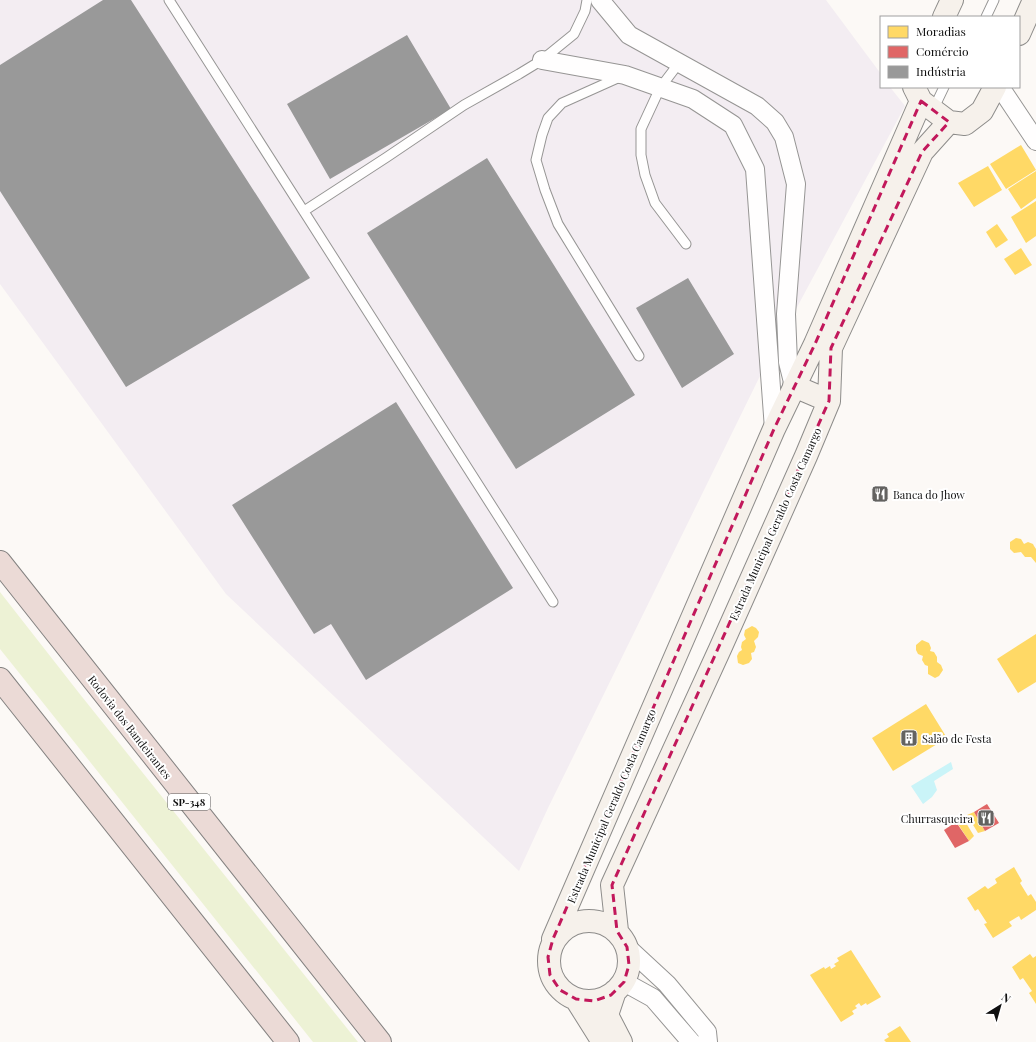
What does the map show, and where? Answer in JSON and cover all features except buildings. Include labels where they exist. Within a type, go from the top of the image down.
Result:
[{"type":"highway","name":"Rodovia dos Bandeirantes","points":[[0,562],[380,1042]]},
{"type":"highway","points":[[0,679],[288,1042]]},
{"type":"street","points":[[600,0],[629,35],[757,106],[775,122],[784,137],[796,184],[786,314],[788,362],[794,386],[829,401]]},
{"type":"street","points":[[944,16],[952,0]]},
{"type":"street","points":[[1020,32],[1034,0]]},
{"type":"street","points":[[542,60],[625,75],[693,99],[733,125],[755,169],[774,429]]},
{"type":"street","points":[[929,105],[965,124],[982,111],[994,88]]},
{"type":"street","points":[[1001,88],[1036,141]]},
{"type":"street","name":"Estrada Municipal Geraldo Costa Camargo","points":[[553,939],[774,429],[929,105]]},
{"type":"street","name":"Estrada Municipal Geraldo Costa Camargo","points":[[615,933],[612,885],[720,649],[829,401],[831,348],[922,152],[929,105]]},
{"type":"street","points":[[619,986],[611,995],[594,1001],[576,999],[560,990],[550,975],[548,957],[553,939],[566,926],[583,920],[615,933],[668,984],[707,1032],[708,1042]]},
{"type":"street","points":[[615,933],[629,964],[607,1015],[621,1042]]},
{"type":"street","points":[[619,986],[653,998],[691,1042]]},
{"type":"street","points":[[576,999],[603,1042]]},
{"type":"lane","points":[[169,0],[553,602]]},
{"type":"lane","points":[[304,211],[464,105],[542,60],[574,34],[587,0]]},
{"type":"lane","points":[[986,16],[994,0]]},
{"type":"lane","points":[[679,62],[660,88],[641,129],[641,155],[655,203],[686,244]]},
{"type":"lane","points":[[625,75],[562,103],[548,118],[536,160],[545,190],[558,224],[639,356]]},
{"type":"lane","points":[[929,105],[943,88]]},
{"type":"highlighted area","points":[[921,101],[949,122],[922,152],[831,348],[829,401],[612,885],[617,931],[627,947],[629,965],[624,982],[611,995],[594,1001],[576,999],[560,990],[550,975],[548,957],[553,939],[774,429],[815,344]]},
{"type":"shaded area","points":[[0,0],[826,0],[880,73],[880,88],[891,88],[905,106],[759,378],[548,808],[519,871],[226,594],[0,284]]},
{"type":"green space","points":[[0,592],[358,1042],[313,1042],[0,649]]},
{"type":"water","points":[[951,762],[953,769],[934,781],[937,790],[932,797],[923,804],[911,786]]},
{"type":"place","name":"Banca do Jhow","points":[[880,494]]},
{"type":"place","name":"Salão de Festa","points":[[909,738]]},
{"type":"place","name":"Churrasqueira","points":[[986,818]]}]
